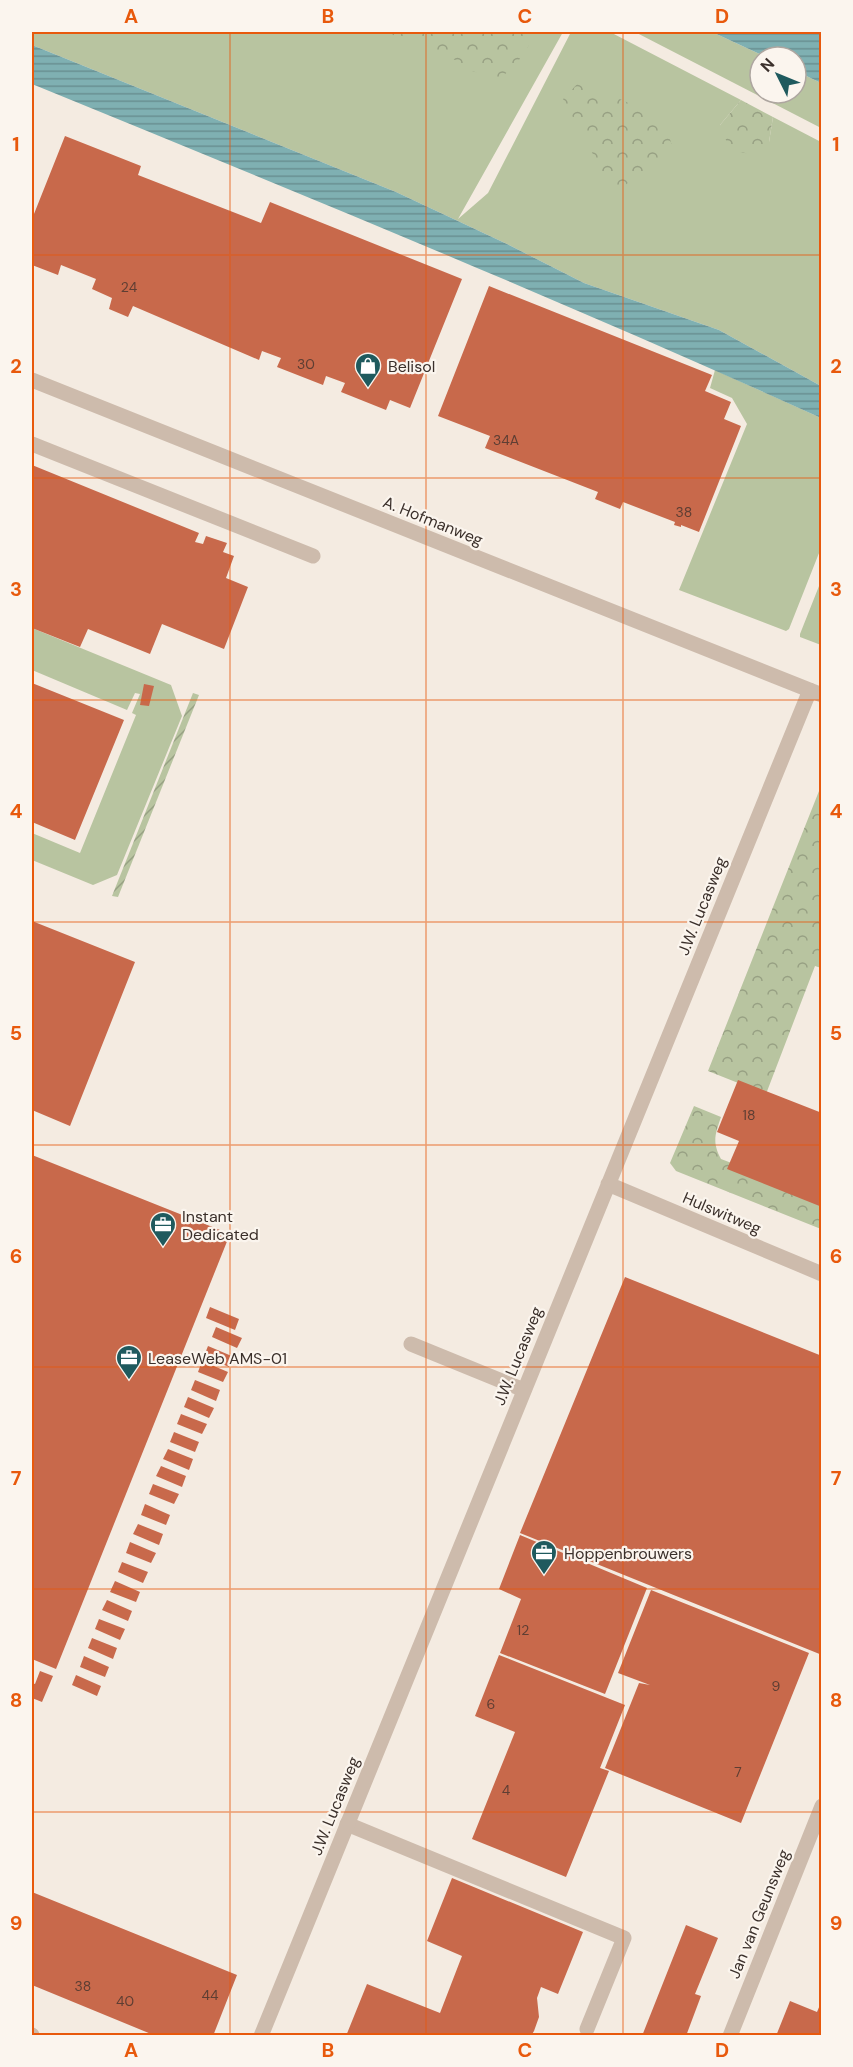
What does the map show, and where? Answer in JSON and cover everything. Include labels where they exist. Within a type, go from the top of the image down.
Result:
[{"type":"street","name":"A. Hofmanweg","points":[[32,380],[816,692]]},
{"type":"street","points":[[32,444],[313,556]]},
{"type":"street","name":"J.W. Lucasweg","points":[[261,2036],[608,1184],[816,692]]},
{"type":"street","name":"Hulswitweg","points":[[608,1184],[822,1274]]},
{"type":"street","points":[[411,1344],[524,1390]]},
{"type":"street","name":"Jan van Geunsweg","points":[[730,2036],[822,1806]]},
{"type":"street","points":[[347,1824],[624,1938],[587,2029]]},
{"type":"green space","points":[[32,32],[563,32],[458,219],[488,193],[571,32],[610,32],[741,100],[720,125],[769,142],[773,117],[821,142],[821,386],[719,330],[584,283],[396,192],[32,45]]},
{"type":"green space","points":[[385,32],[531,32],[531,42],[515,66],[499,79],[472,71],[444,53]]},
{"type":"green space","points":[[635,32],[712,32],[748,49],[748,90]]},
{"type":"green space","points":[[808,77],[821,83],[821,128],[776,105],[808,105]]},
{"type":"green space","points":[[580,81],[664,119],[672,146],[649,168],[614,193],[563,99]]},
{"type":"green space","points":[[741,100],[773,117],[769,142],[750,154],[730,150],[720,125]]},
{"type":"green space","points":[[715,370],[821,418],[821,548],[789,629],[786,631],[679,590],[747,424],[732,398],[710,388]]},
{"type":"green space","points":[[821,581],[821,645],[800,637],[800,634]]},
{"type":"green space","points":[[32,628],[171,685],[182,716],[117,875],[93,885],[32,860],[32,833],[80,853],[136,715],[132,713],[140,694],[135,693],[127,710],[32,670]]},
{"type":"green space","points":[[193,693],[199,695],[118,897],[112,896]]},
{"type":"green space","points":[[821,786],[821,968],[815,966],[766,1094],[708,1071]]},
{"type":"green space","points":[[694,1106],[721,1117],[715,1138],[721,1159],[821,1197],[821,1229],[676,1171],[670,1163]]},
{"type":"water","points":[[712,32],[821,32],[821,83],[808,77],[808,45],[748,45],[748,49]]},
{"type":"water","points":[[32,45],[396,192],[584,283],[719,330],[821,386],[821,418],[527,289],[32,84]]},
{"type":"building","points":[[65,136],[141,166],[138,175],[261,223],[270,202],[462,279],[410,408],[390,400],[386,410],[341,392],[345,383],[326,376],[323,385],[277,367],[281,358],[262,351],[259,360],[133,306],[128,317],[109,309],[112,298],[92,289],[96,279],[61,265],[58,275],[32,265],[32,219]]},
{"type":"building","points":[[489,286],[712,375],[705,391],[731,402],[724,419],[741,426],[699,532],[681,525],[681,527],[674,525],[675,522],[623,502],[620,509],[595,499],[598,492],[485,448],[490,436],[438,416]]},
{"type":"building","points":[[32,465],[199,533],[195,542],[203,544],[206,536],[227,543],[223,552],[234,556],[226,578],[248,587],[224,649],[162,624],[150,654],[88,629],[80,647],[32,628]]},
{"type":"building","points":[[32,683],[124,720],[75,840],[32,822]]},
{"type":"building","points":[[144,684],[154,686],[149,706],[140,705]]},
{"type":"building","points":[[32,921],[135,962],[70,1126],[32,1110]]},
{"type":"building","points":[[738,1080],[822,1113],[822,1207],[727,1169],[739,1141],[717,1132]]},
{"type":"building","points":[[32,1155],[230,1234],[56,1669],[32,1659]]},
{"type":"building","points":[[625,1277],[822,1356],[822,1655],[520,1533]]},
{"type":"building","points":[[210,1307],[239,1319],[235,1330],[206,1318]]},
{"type":"building","points":[[216,1327],[242,1338],[237,1348],[212,1337]]},
{"type":"building","points":[[208,1346],[234,1357],[229,1367],[204,1356]]},
{"type":"building","points":[[202,1361],[228,1372],[223,1382],[198,1372]]},
{"type":"building","points":[[195,1380],[220,1390],[216,1401],[191,1390]]},
{"type":"building","points":[[188,1397],[214,1408],[209,1418],[184,1407]]},
{"type":"building","points":[[181,1414],[207,1424],[202,1434],[177,1424]]},
{"type":"building","points":[[174,1432],[199,1442],[195,1452],[170,1442]]},
{"type":"building","points":[[168,1449],[193,1459],[189,1470],[163,1459]]},
{"type":"building","points":[[161,1466],[186,1476],[182,1487],[156,1476]]},
{"type":"building","points":[[153,1484],[179,1494],[174,1504],[149,1494]]},
{"type":"building","points":[[145,1504],[170,1515],[166,1525],[141,1515]]},
{"type":"building","points":[[138,1524],[163,1534],[159,1545],[133,1534]]},
{"type":"building","points":[[520,1535],[647,1588],[605,1694],[500,1653],[521,1599],[499,1589]]},
{"type":"building","points":[[130,1542],[156,1553],[151,1563],[126,1553]]},
{"type":"building","points":[[122,1562],[148,1572],[143,1583],[118,1572]]},
{"type":"building","points":[[115,1581],[140,1592],[136,1602],[110,1592]]},
{"type":"building","points":[[651,1590],[809,1653],[741,1823],[605,1768],[639,1683],[650,1685],[618,1673]]},
{"type":"building","points":[[107,1600],[132,1611],[128,1621],[102,1610]]},
{"type":"building","points":[[99,1619],[125,1629],[120,1640],[95,1629]]},
{"type":"building","points":[[92,1638],[117,1648],[113,1659],[88,1648]]},
{"type":"building","points":[[499,1655],[625,1705],[600,1768],[609,1771],[566,1877],[472,1839],[515,1732],[475,1716]]},
{"type":"building","points":[[84,1656],[109,1667],[105,1677],[80,1667]]},
{"type":"building","points":[[40,1671],[53,1676],[42,1702],[32,1698],[32,1683],[35,1684]]},
{"type":"building","points":[[76,1675],[101,1686],[97,1696],[72,1685]]},
{"type":"building","points":[[452,1878],[583,1932],[558,1994],[541,1987],[537,1998],[539,2017],[531,2036],[346,2036],[367,1984],[440,2013],[462,1956],[427,1941]]},
{"type":"building","points":[[32,1892],[237,1975],[213,2036],[156,2036],[32,1985]]},
{"type":"building","points":[[686,1925],[718,1938],[695,1994],[701,1996],[686,2036],[642,2036]]},
{"type":"building","points":[[822,2000],[822,2036],[776,2036],[790,2001],[817,2012]]},
{"type":"place","name":"Belisol","points":[[368,389]]},
{"type":"place","name":"Instant Dedicated","points":[[163,1248]]},
{"type":"place","name":"LeaseWeb AMS-01","points":[[129,1381]]},
{"type":"place","name":"Hoppenbrouwers","points":[[544,1576]]}]
